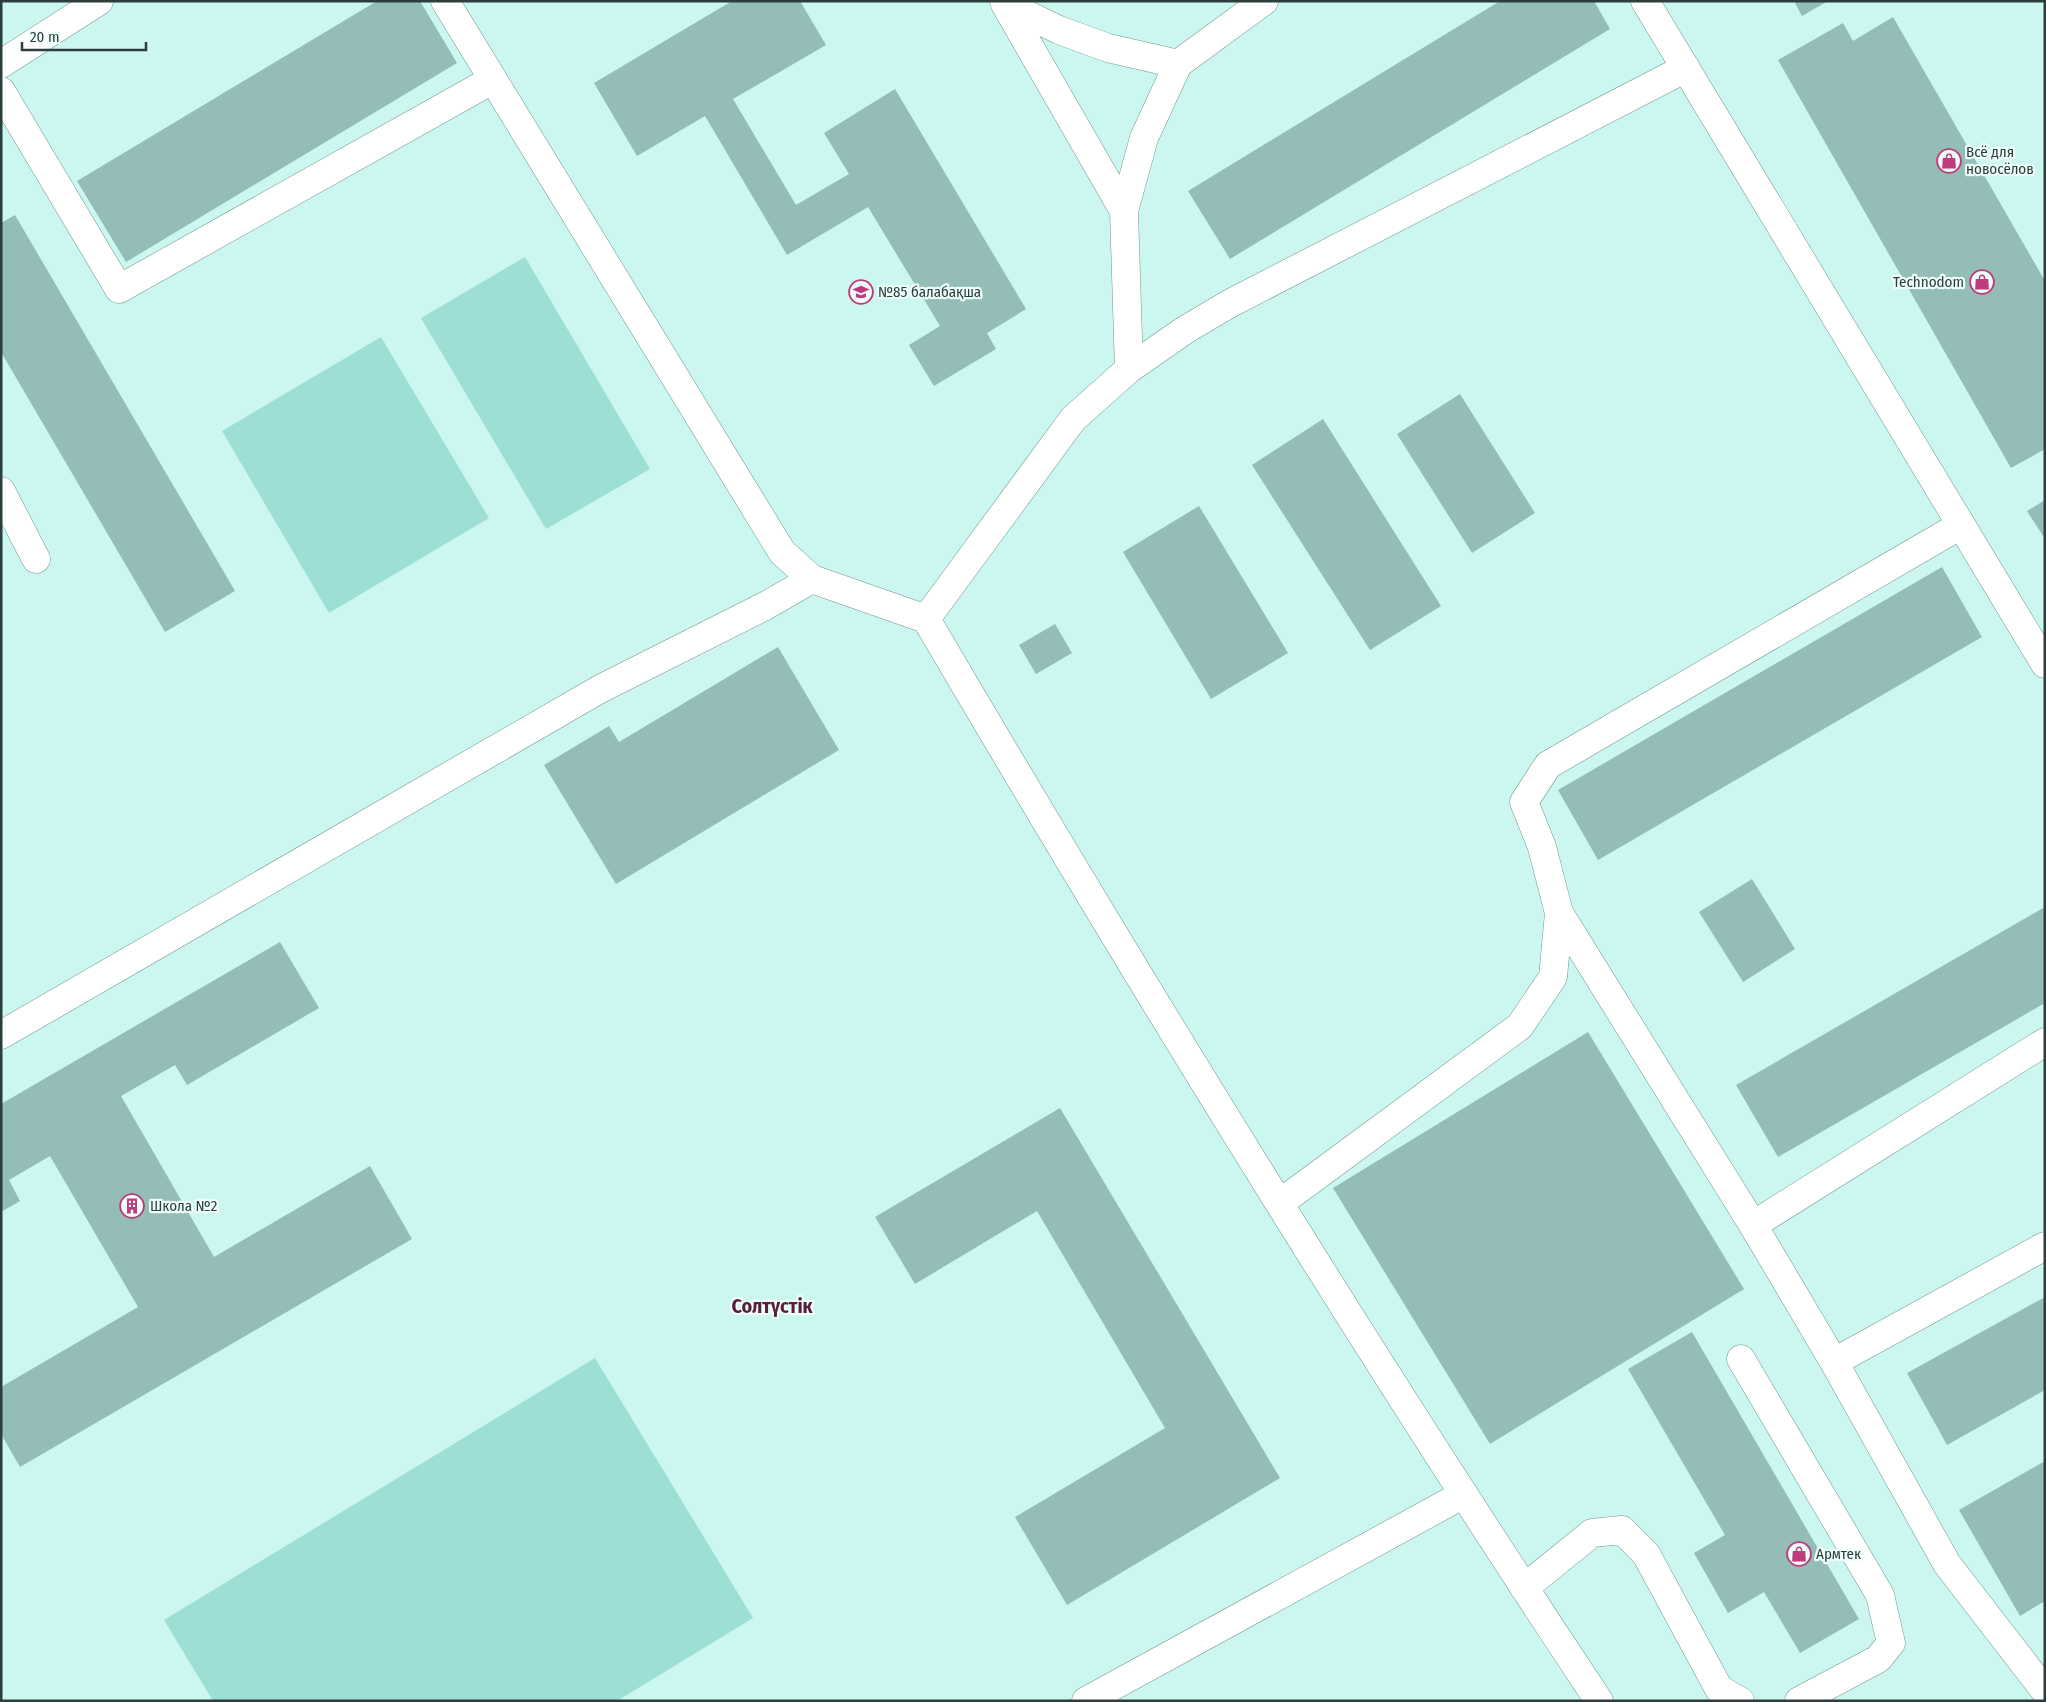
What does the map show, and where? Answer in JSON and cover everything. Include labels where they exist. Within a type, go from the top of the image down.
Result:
[{"type":"lane","points":[[1,64],[99,1]]},
{"type":"lane","points":[[446,1],[492,80],[782,552],[812,579],[926,619],[1063,852],[1280,1203],[1524,1588],[1599,1701]]},
{"type":"lane","points":[[1129,369],[1124,212],[1144,138],[1178,64],[1264,1]]},
{"type":"lane","points":[[1645,1],[2045,664]]},
{"type":"lane","points":[[1004,3],[1059,30],[1108,48],[1178,64]]},
{"type":"lane","points":[[1004,3],[1124,212]]},
{"type":"lane","points":[[926,619],[1073,419],[1097,395],[1129,369],[1185,330],[1229,304],[1686,68]]},
{"type":"lane","points":[[1,91],[119,289],[492,80]]},
{"type":"lane","points":[[1,491],[36,559]]},
{"type":"lane","points":[[1961,525],[1548,765],[1524,802],[1542,847],[1559,913],[1753,1225],[1834,1362],[1947,1564],[2045,1691]]},
{"type":"lane","points":[[1,1036],[600,689],[767,605],[812,579]]},
{"type":"lane","points":[[1280,1203],[1520,1026],[1553,977],[1559,913]]},
{"type":"lane","points":[[1753,1225],[2045,1042]]},
{"type":"lane","points":[[1834,1362],[2045,1246]]},
{"type":"lane","points":[[1741,1359],[1880,1595],[1890,1643],[1878,1658],[1799,1701]]},
{"type":"lane","points":[[1086,1701],[1464,1494]]},
{"type":"lane","points":[[1524,1588],[1592,1533],[1622,1530],[1646,1554],[1719,1689],[1740,1701]]},
{"type":"green space","points":[[525,257],[650,469],[546,529],[421,318]]},
{"type":"green space","points":[[381,337],[489,518],[329,613],[222,431]]},
{"type":"green space","points":[[595,1358],[753,1618],[617,1701],[213,1701],[164,1620]]},
{"type":"building","points":[[377,1],[420,1],[457,63],[126,262],[77,181]]},
{"type":"building","points":[[732,1],[800,1],[826,45],[733,99],[796,205],[849,174],[824,133],[895,89],[1026,309],[987,333],[996,349],[934,386],[909,345],[940,326],[868,207],[787,255],[705,116],[637,156],[594,83]]},
{"type":"building","points":[[1500,1],[1594,1],[1610,29],[1230,259],[1188,191]]},
{"type":"building","points":[[1794,1],[1828,1],[1802,16]]},
{"type":"building","points":[[1893,17],[2045,281],[2045,449],[2011,468],[1778,60],[1843,23],[1853,41]]},
{"type":"building","points":[[15,215],[235,591],[165,632],[1,352],[1,223]]},
{"type":"building","points":[[1460,394],[1535,513],[1472,553],[1397,434]]},
{"type":"building","points":[[1323,419],[1441,606],[1370,650],[1252,465]]},
{"type":"building","points":[[2045,500],[2045,539],[2027,511]]},
{"type":"building","points":[[1199,506],[1288,653],[1211,699],[1123,552]]},
{"type":"building","points":[[1942,567],[1982,637],[1598,860],[1558,790]]},
{"type":"building","points":[[1055,624],[1072,653],[1036,674],[1019,645]]},
{"type":"building","points":[[778,647],[839,750],[616,884],[544,765],[609,726],[619,742]]},
{"type":"building","points":[[1752,879],[1795,949],[1743,982],[1699,912]]},
{"type":"building","points":[[2045,907],[2045,1003],[1778,1157],[1736,1085]]},
{"type":"building","name":"Школа №2","points":[[280,942],[319,1008],[187,1085],[175,1065],[121,1096],[214,1257],[370,1166],[412,1239],[20,1467],[1,1434],[1,1387],[138,1307],[50,1156],[9,1180],[20,1201],[1,1212],[1,1104]]},
{"type":"building","points":[[1588,1032],[1744,1289],[1490,1444],[1333,1188]]},
{"type":"building","points":[[1060,1108],[1280,1478],[1067,1605],[1015,1517],[1165,1428],[1037,1211],[915,1284],[875,1217]]},
{"type":"building","points":[[2045,1297],[2045,1390],[1947,1445],[1907,1373]]},
{"type":"building","points":[[1692,1332],[1859,1619],[1800,1653],[1764,1592],[1728,1613],[1694,1553],[1725,1535],[1628,1369]]},
{"type":"building","points":[[2045,1461],[2045,1601],[2020,1616],[1959,1510]]},
{"type":"place","name":"Всё для новосёлов","points":[[1949,161]]},
{"type":"place","name":"Technodom","points":[[1982,282]]},
{"type":"place","name":"№85 балабақша","points":[[861,292]]},
{"type":"place","name":"Школа №2","points":[[132,1206]]},
{"type":"place","name":"Армтек","points":[[1799,1554]]},
{"type":"district","name":"Солтүстік","points":[[772,1306]]}]
